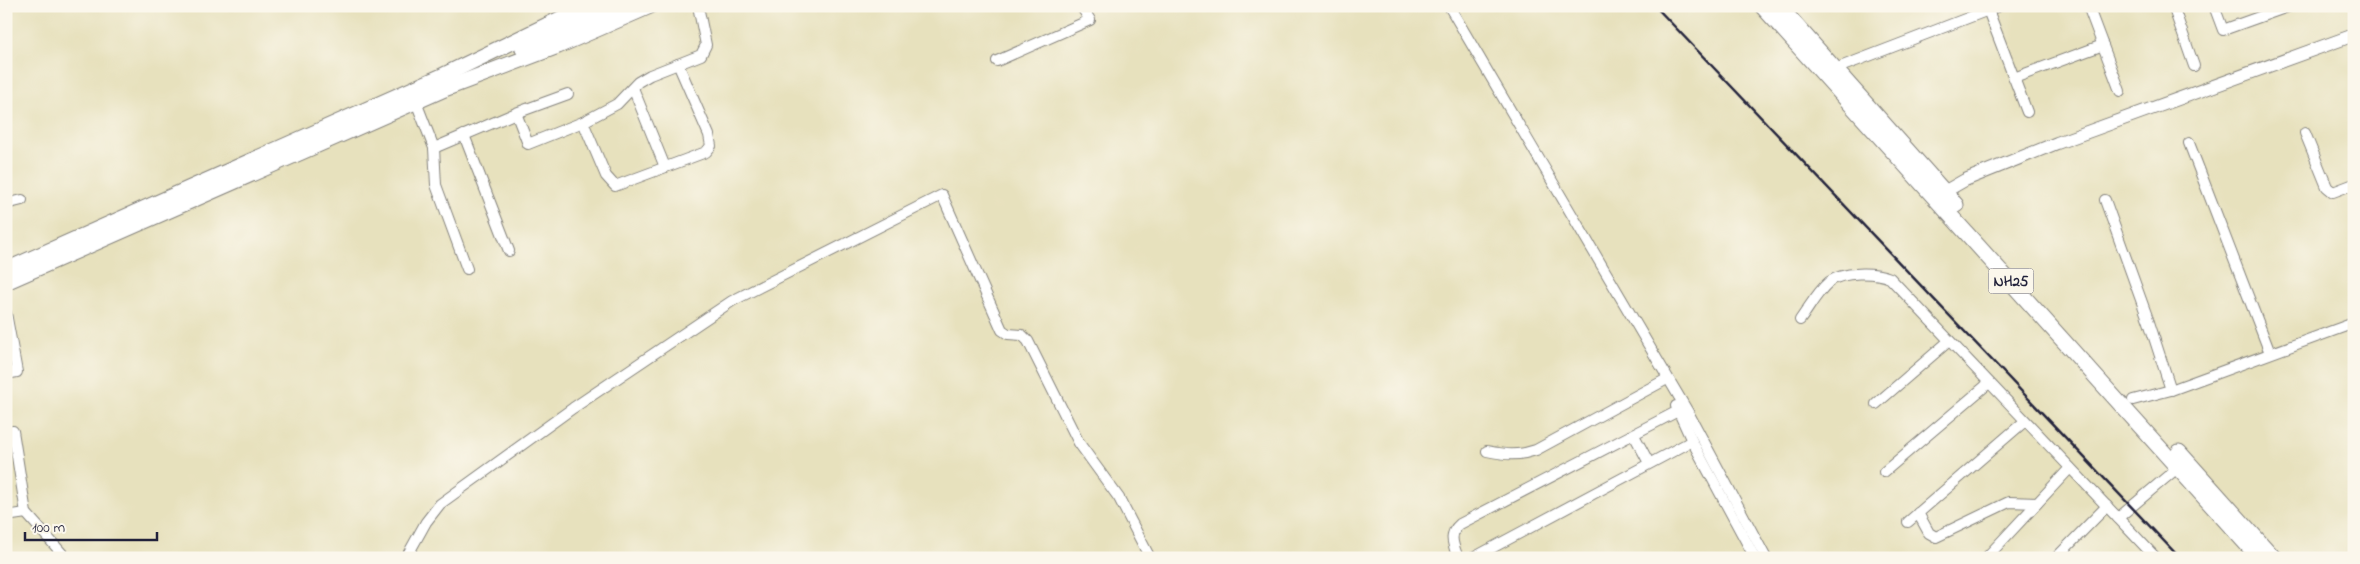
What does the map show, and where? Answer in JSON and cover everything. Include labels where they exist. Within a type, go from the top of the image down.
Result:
[{"type":"main road","points":[[6,270],[444,82],[586,6]]},
{"type":"main road","points":[[6,282],[444,82],[624,6]]},
{"type":"main road","points":[[444,82],[558,46],[650,6]]},
{"type":"main road","name":"NH25","points":[[1762,6],[2133,400],[2182,464],[2259,558]]},
{"type":"main road","name":"NH25","points":[[1779,6],[1835,69],[1940,194],[2182,464],[2274,558]]},
{"type":"street","points":[[516,113],[528,144],[583,122],[617,104],[650,75],[701,55],[704,52],[705,37],[698,6]]},
{"type":"street","points":[[997,61],[1090,20],[1081,6]]},
{"type":"street","points":[[1449,6],[1688,412],[1766,558]]},
{"type":"street","points":[[1835,69],[1998,6]]},
{"type":"street","points":[[2088,6],[2120,91]]},
{"type":"street","points":[[2173,6],[2194,66]]},
{"type":"street","points":[[2214,6],[2223,30],[2290,6]]},
{"type":"street","points":[[1988,10],[2027,112]]},
{"type":"street","points":[[1940,194],[1966,180],[2057,143],[2354,35]]},
{"type":"street","points":[[2014,78],[2103,45]]},
{"type":"street","points":[[583,122],[606,176],[614,186],[620,186],[706,152],[711,146],[709,135],[678,64]]},
{"type":"street","points":[[633,88],[665,167]]},
{"type":"street","points":[[434,148],[516,113],[568,94]]},
{"type":"street","points":[[418,107],[434,148],[436,185],[467,269]]},
{"type":"street","points":[[2305,133],[2327,187],[2333,192],[2354,184]]},
{"type":"street","points":[[464,135],[509,251]]},
{"type":"street","points":[[2189,143],[2270,353]]},
{"type":"street","points":[[406,558],[426,522],[440,504],[573,408],[732,301],[942,195],[1002,330],[1008,334],[1022,335],[1028,341],[1079,443],[1119,498],[1150,558]]},
{"type":"street","points":[[6,204],[22,200]]},
{"type":"street","points":[[2105,200],[2149,322],[2170,390]]},
{"type":"street","points":[[1800,320],[1830,281],[1841,277],[1870,273],[1890,278],[2156,558]]},
{"type":"street","points":[[6,313],[17,372],[6,374]]},
{"type":"street","points":[[2133,400],[2170,390],[2354,323]]},
{"type":"street","points":[[1876,404],[1949,341]]},
{"type":"street","points":[[1667,379],[1678,411],[1692,441],[1755,558]]},
{"type":"street","points":[[1488,451],[1508,456],[1522,455],[1536,450],[1667,379]]},
{"type":"street","points":[[1884,472],[1989,383]]},
{"type":"street","points":[[1458,558],[1452,535],[1453,529],[1460,524],[1678,411]]},
{"type":"street","points":[[1908,522],[2024,421]]},
{"type":"street","points":[[6,432],[13,431],[26,513],[66,558]]},
{"type":"street","points":[[1634,435],[1649,463]]},
{"type":"street","points":[[1473,558],[1692,441]]},
{"type":"street","points":[[2118,518],[2182,464]]},
{"type":"street","points":[[1986,558],[2070,468]]},
{"type":"street","points":[[1918,514],[1929,532],[1936,537],[2010,502],[2037,503]]},
{"type":"street","points":[[2056,558],[2106,506]]},
{"type":"street","points":[[6,516],[26,513]]},
{"type":"railway","points":[[1655,6],[2180,558]]}]
